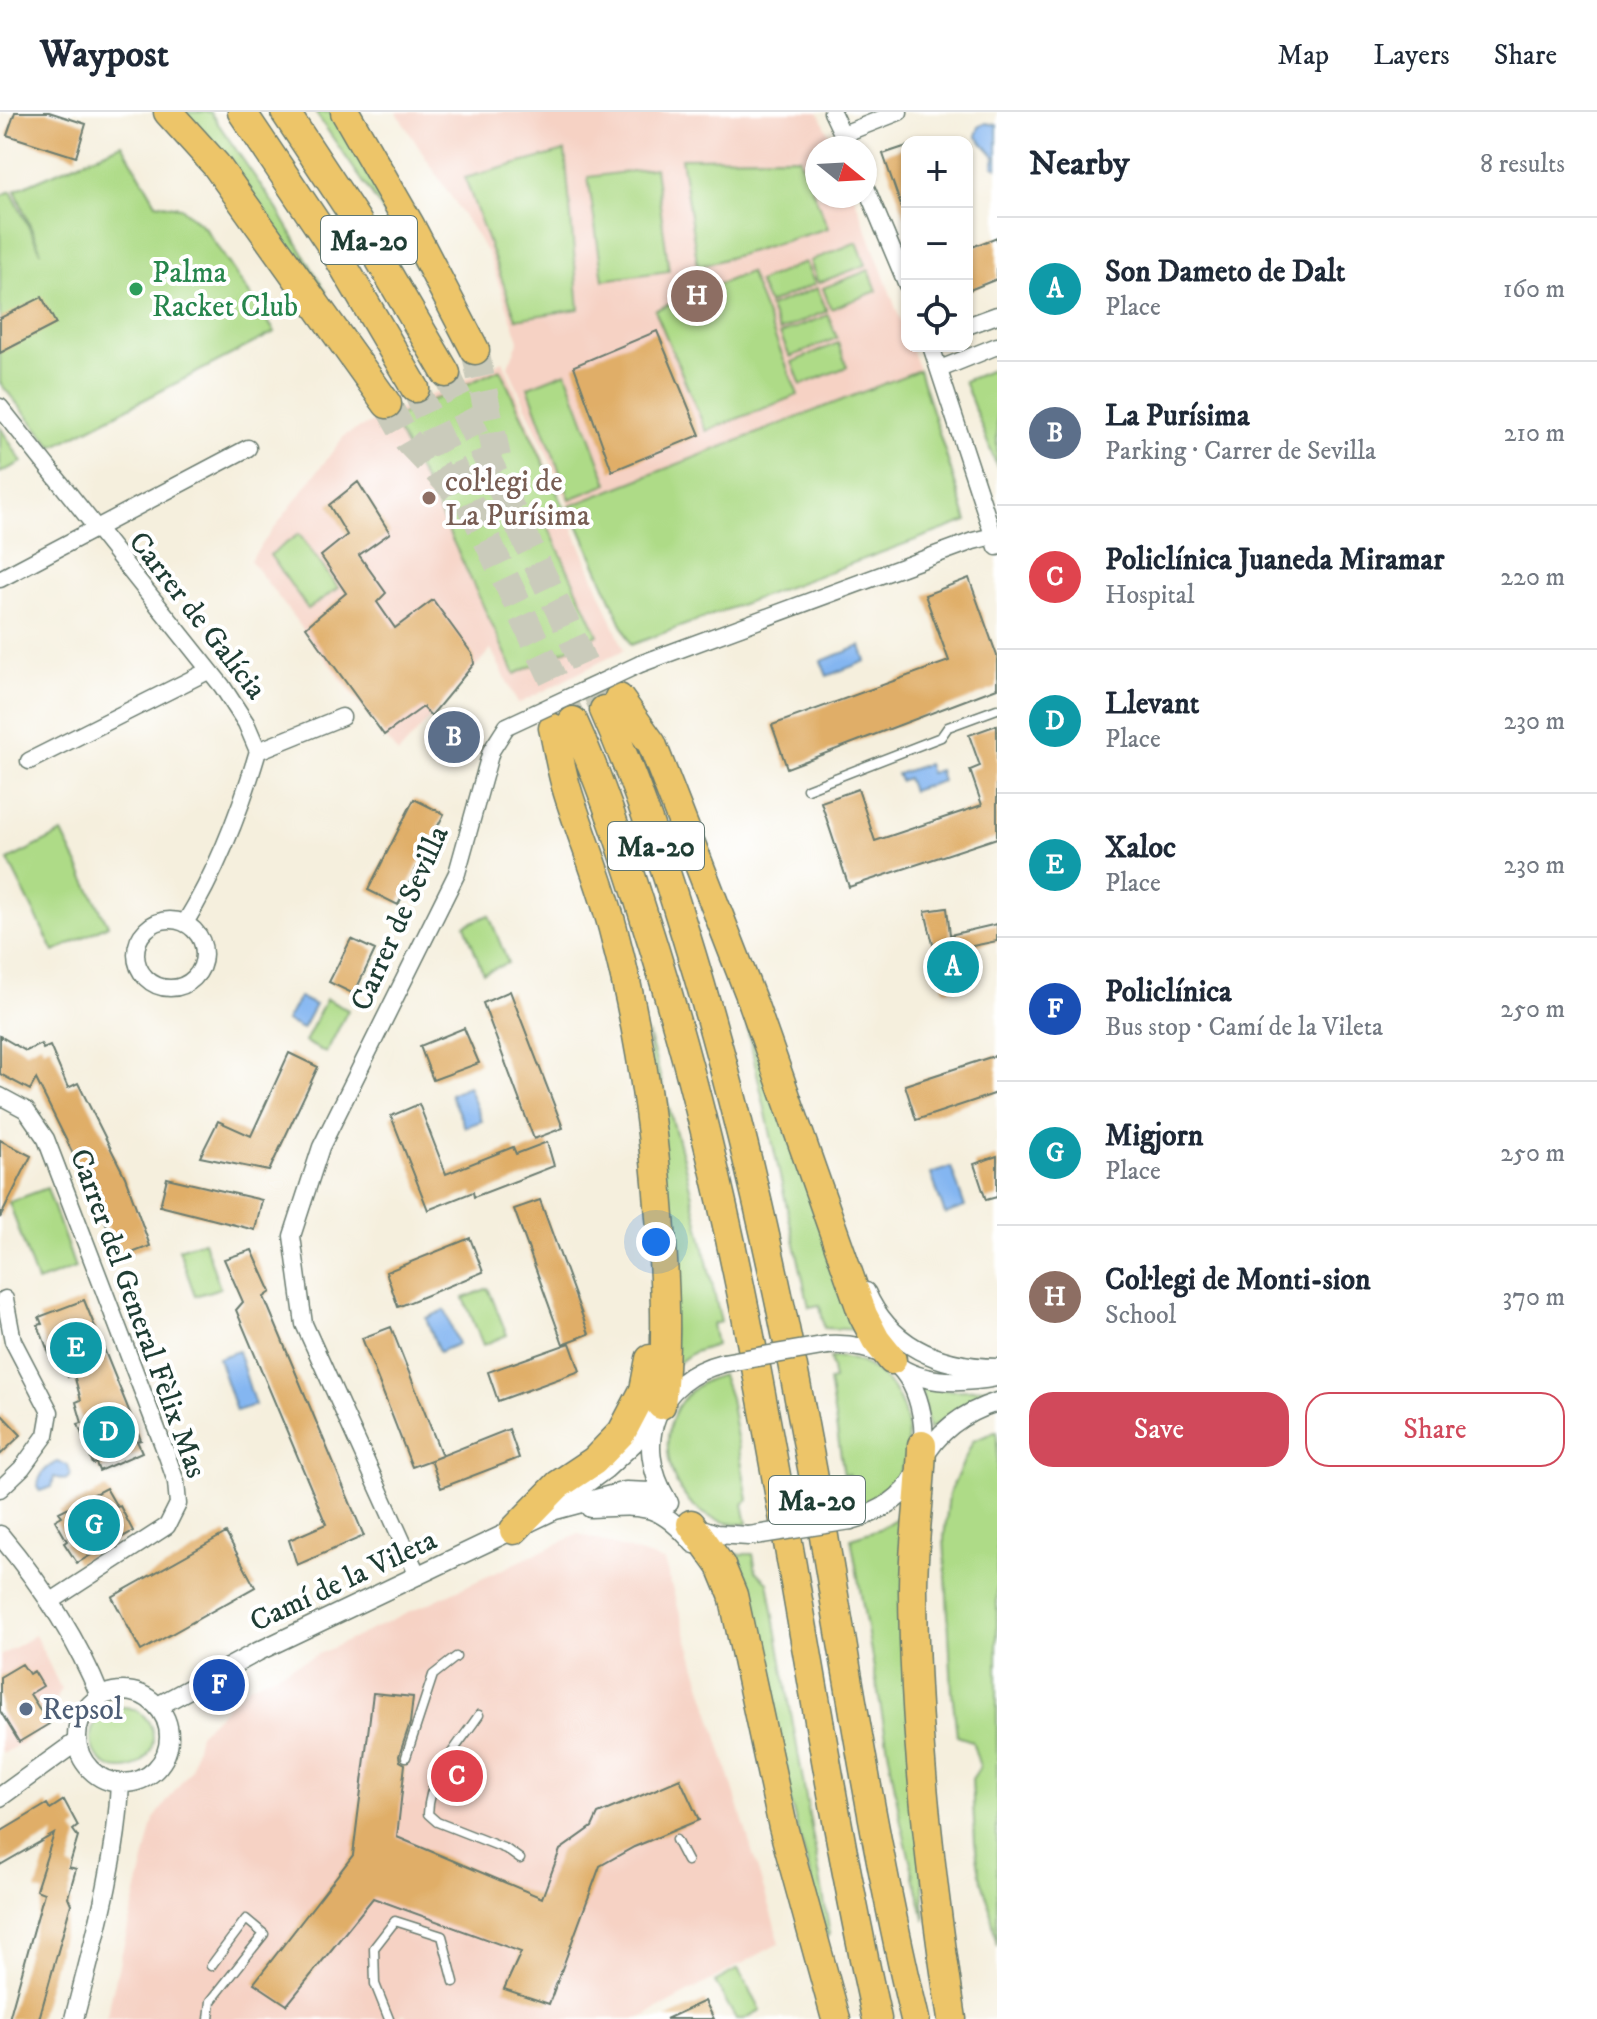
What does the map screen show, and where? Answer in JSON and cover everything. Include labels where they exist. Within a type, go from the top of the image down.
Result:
[{"type":"highway","points":[[154,112],[233,187]]},
{"type":"highway","points":[[168,112],[206,151],[387,404]]},
{"type":"highway","name":"Ma-20","points":[[242,112],[331,245],[415,388]]},
{"type":"highway","name":"Ma-20","points":[[285,112],[357,221],[446,373]]},
{"type":"highway","points":[[348,112],[475,350]]},
{"type":"highway","name":"Ma-20","points":[[829,1217],[753,1003],[652,744],[612,704],[701,984],[757,1201],[797,1386],[881,1861],[915,2019]]},
{"type":"highway","name":"Ma-20","points":[[659,1203],[648,1103],[627,986],[607,907],[567,790],[563,724],[610,817],[667,990],[731,1236],[776,1469],[839,1831],[877,2019]]},
{"type":"highway","points":[[659,1203],[666,1325],[659,1408]]},
{"type":"highway","points":[[514,1530],[558,1485],[604,1452],[622,1432],[638,1405],[647,1378],[654,1332],[659,1203]]},
{"type":"highway","points":[[829,1217],[863,1315],[872,1333],[895,1363]]},
{"type":"highway","points":[[920,1460],[913,1574],[919,1740],[931,1868],[952,2019]]},
{"type":"highway","points":[[691,1524],[728,1579],[737,1608],[783,1827],[836,2019]]},
{"type":"street","points":[[832,112],[844,136]]},
{"type":"street","points":[[855,136],[899,112]]},
{"type":"street","points":[[875,208],[905,280]]},
{"type":"street","points":[[973,324],[997,315]]},
{"type":"street","points":[[940,369],[997,346]]},
{"type":"street","points":[[933,352],[996,540]]},
{"type":"street","name":"Carrer de Galícia","points":[[0,407],[208,671],[246,723],[258,751]]},
{"type":"street","points":[[0,579],[248,448]]},
{"type":"street","name":"Carrer de Sevilla","points":[[418,1576],[304,1324],[292,1236],[321,1147],[457,873],[491,751],[507,726],[640,664],[973,541],[996,540]]},
{"type":"street","points":[[29,761],[208,671]]},
{"type":"street","points":[[185,923],[207,887],[226,843],[258,751],[342,717]]},
{"type":"street","points":[[162,920],[185,923],[194,929],[204,949],[200,971],[183,986],[161,987],[151,983],[143,975],[136,954],[143,933],[162,920]]},
{"type":"street","name":"Carrer del General Fèlix Mas","points":[[0,1096],[26,1110],[46,1139],[176,1482],[178,1504],[167,1526],[50,1602]]},
{"type":"street","points":[[829,1217],[840,1230],[868,1298],[902,1339],[928,1356],[949,1364],[997,1368]]},
{"type":"street","points":[[0,1489],[22,1468],[46,1435],[50,1412],[13,1341],[5,1299]]},
{"type":"street","points":[[997,1377],[949,1381],[912,1374],[860,1348],[828,1345],[723,1363],[692,1374],[680,1382],[659,1408],[652,1437],[652,1466],[669,1503],[691,1524],[716,1534],[749,1536],[851,1520],[880,1510],[891,1502],[948,1427],[973,1411],[997,1402]]},
{"type":"street","points":[[895,1363],[906,1376],[919,1405],[920,1460]]},
{"type":"street","name":"Camí de la Vileta","points":[[555,1510],[571,1492],[606,1469],[634,1443],[659,1408]]},
{"type":"street","name":"Camí de la Vileta","points":[[158,1706],[257,1652],[555,1510],[626,1491],[651,1492],[669,1503]]},
{"type":"street","points":[[555,1510],[634,1505],[660,1513],[687,1535],[719,1585],[728,1611],[745,1689],[761,1730]]},
{"type":"street","points":[[0,1535],[50,1602],[100,1696]]},
{"type":"street","points":[[115,1691],[130,1691],[146,1696],[158,1706],[166,1720],[169,1735],[167,1750],[160,1764],[149,1775],[120,1783],[96,1775],[86,1766],[76,1742],[81,1716],[100,1696],[115,1691]]},
{"type":"street","points":[[1,1793],[76,1742]]},
{"type":"street","points":[[74,2019],[105,1896],[119,1817],[120,1783]]},
{"type":"lane","points":[[807,789],[941,737],[948,727],[997,709]]},
{"type":"lane","points":[[406,1757],[433,1675],[456,1657]]},
{"type":"lane","points":[[479,1715],[434,1779],[428,1814],[437,1822],[506,1849],[520,1859]]},
{"type":"lane","points":[[676,1840],[687,1861]]},
{"type":"lane","points":[[209,2019],[211,2001],[264,1934],[246,1919],[211,1966]]},
{"type":"lane","points":[[389,2019],[375,1984],[374,1948],[395,1921],[442,1936],[454,1982]]},
{"type":"shaded area","points":[[396,112],[818,112],[830,136],[805,136],[805,208],[858,208],[901,322],[901,352],[912,352],[919,370],[570,506],[508,366],[519,340],[488,254]]},
{"type":"shaded area","name":"col·legi de La Purísima","points":[[503,361],[624,650],[518,704],[491,649],[398,754],[250,560],[345,435]]},
{"type":"shaded area","points":[[579,1534],[664,1561],[780,1943],[639,2019],[408,2019],[404,2013],[393,2019],[106,2019],[154,1819],[191,1769],[199,1734],[247,1687]]},
{"type":"shaded area","name":"Repsol","points":[[35,1635],[61,1689],[45,1729],[4,1753],[0,1750],[0,1656]]},
{"type":"green space","points":[[180,112],[210,112],[277,209],[326,292],[323,294]]},
{"type":"green space","points":[[315,112],[331,112],[419,271],[379,205]]},
{"type":"green space","name":"Palma Racket Club","points":[[122,144],[156,203],[180,207],[204,227],[275,332],[53,447],[0,383],[0,196],[11,191],[41,252],[15,190]]},
{"type":"green space","points":[[565,151],[579,309],[516,319],[465,178]]},
{"type":"green space","points":[[799,157],[805,172],[805,208],[820,208],[828,228],[698,267],[681,158]]},
{"type":"green space","points":[[655,168],[669,271],[603,280],[588,177]]},
{"type":"green space","points":[[857,242],[866,265],[818,283],[810,261]]},
{"type":"green space","points":[[805,262],[815,284],[768,304],[758,282]]},
{"type":"green space","points":[[869,270],[877,291],[831,309],[823,288]]},
{"type":"green space","points":[[749,272],[798,395],[706,431],[655,310]]},
{"type":"green space","points":[[817,288],[827,311],[779,331],[769,307]]},
{"type":"green space","points":[[828,315],[837,338],[790,357],[780,334]]},
{"type":"green space","points":[[838,343],[847,367],[801,385],[792,362]]},
{"type":"green space","points":[[997,368],[997,467],[964,381]]},
{"type":"green space","points":[[500,369],[565,509],[546,522],[598,635],[515,674],[429,490],[391,419]]},
{"type":"green space","points":[[919,370],[967,521],[631,645],[570,506]]},
{"type":"green space","points":[[566,372],[608,484],[570,499],[528,387]]},
{"type":"green space","points":[[0,427],[22,462],[0,473]]},
{"type":"green space","points":[[299,534],[338,588],[308,609],[270,555]]},
{"type":"green space","points":[[62,833],[108,925],[54,952],[8,860]]},
{"type":"green space","points":[[489,915],[508,963],[483,973],[465,925]]},
{"type":"green space","points":[[326,999],[348,1010],[326,1053],[305,1042]]},
{"type":"green space","points":[[746,1023],[861,1330],[824,1328],[820,1305],[809,1307]]},
{"type":"green space","points":[[648,1033],[684,1162],[721,1322],[712,1324],[716,1345],[694,1352],[675,1365]]},
{"type":"green space","points":[[47,1188],[75,1268],[37,1282],[9,1202]]},
{"type":"green space","points":[[204,1241],[220,1288],[195,1296],[179,1249]]},
{"type":"green space","points":[[488,1288],[507,1335],[483,1345],[464,1298]]},
{"type":"green space","points":[[841,1357],[868,1366],[889,1383],[902,1406],[907,1430],[906,1456],[896,1478],[879,1496],[853,1507],[849,1474],[844,1475],[829,1381],[834,1380],[830,1358]]},
{"type":"green space","points":[[722,1375],[730,1398],[748,1500],[743,1504],[747,1524],[717,1520],[693,1506],[677,1484],[669,1459],[669,1433],[677,1408],[695,1388]]},
{"type":"green space","points":[[920,1385],[958,1390],[997,1385],[997,1392],[965,1403],[929,1430]]},
{"type":"green space","points":[[997,1431],[997,1946],[975,1843],[972,1779],[980,1767],[972,1741],[957,1736],[944,1538],[949,1494],[973,1441]]},
{"type":"green space","points":[[900,1516],[904,1519],[925,1921],[901,1823],[851,1538],[879,1529]]},
{"type":"green space","points":[[724,1554],[753,1554],[756,1571],[768,1582],[830,1934],[827,1938]]},
{"type":"green space","points":[[122,1707],[134,1709],[144,1716],[151,1726],[151,1750],[144,1760],[134,1767],[122,1769],[110,1767],[100,1760],[93,1750],[91,1738],[93,1726],[100,1716],[110,1709]]},
{"type":"green space","points":[[738,1969],[761,2010],[744,2019],[736,2019],[715,1982]]},
{"type":"water","points":[[986,123],[997,125],[997,168],[993,166],[995,157],[976,136],[979,127]]},
{"type":"water","points":[[861,646],[866,661],[827,676],[821,661]]},
{"type":"water","points":[[927,764],[930,773],[939,770],[942,781],[912,791],[907,778],[900,781],[897,774]]},
{"type":"water","points":[[299,997],[315,1005],[302,1029],[286,1021]]},
{"type":"water","points":[[468,1086],[482,1121],[465,1127],[450,1094]]},
{"type":"water","points":[[951,1167],[965,1207],[945,1214],[931,1174]]},
{"type":"water","points":[[445,1310],[458,1344],[439,1352],[426,1318]]},
{"type":"water","points":[[238,1351],[255,1405],[236,1411],[218,1358]]},
{"type":"water","points":[[57,1462],[68,1465],[69,1477],[65,1480],[54,1477],[52,1487],[40,1491],[37,1486],[42,1474]]},
{"type":"building","points":[[15,112],[49,112],[86,124],[76,157],[7,135]]},
{"type":"building","points":[[901,148],[901,206],[883,154]]},
{"type":"building","points":[[997,237],[997,279],[973,289],[973,280],[973,247]]},
{"type":"building","points":[[42,297],[56,324],[0,353],[0,318]]},
{"type":"building","points":[[657,331],[700,435],[612,471],[574,366]]},
{"type":"building","points":[[358,482],[390,533],[359,555],[386,593],[377,602],[395,628],[433,600],[473,655],[474,664],[431,716],[423,707],[384,735],[306,627],[346,593],[321,556],[347,535],[329,505]]},
{"type":"building","points":[[969,578],[997,656],[997,688],[787,768],[772,725],[949,661],[925,595]]},
{"type":"building","points":[[997,725],[997,838],[849,887],[821,802],[858,789],[875,841],[982,805],[970,770],[980,766],[969,735]]},
{"type":"building","points":[[414,799],[444,814],[398,905],[368,890]]},
{"type":"building","points":[[947,908],[950,935],[997,924],[997,941],[963,948],[973,986],[944,990],[925,911]]},
{"type":"building","points":[[351,939],[375,950],[354,994],[329,982]]},
{"type":"building","points":[[510,991],[563,1128],[534,1139],[483,1003]]},
{"type":"building","points":[[464,1028],[479,1063],[433,1080],[420,1046]]},
{"type":"building","points":[[0,1036],[26,1051],[41,1044],[43,1049],[50,1046],[68,1088],[78,1083],[125,1177],[150,1246],[119,1258],[86,1170],[82,1172],[36,1079],[30,1090],[0,1074]]},
{"type":"building","points":[[289,1053],[318,1067],[269,1171],[200,1157],[218,1121],[251,1136]]},
{"type":"building","points":[[997,1055],[997,1093],[916,1120],[905,1085]]},
{"type":"building","points":[[419,1104],[446,1174],[513,1147],[516,1154],[547,1142],[554,1166],[474,1197],[473,1192],[428,1210],[391,1116]]},
{"type":"building","points":[[0,1140],[31,1156],[0,1218]]},
{"type":"building","points":[[997,1156],[997,1197],[986,1200],[974,1164]]},
{"type":"building","points":[[167,1178],[262,1200],[255,1230],[160,1206]]},
{"type":"building","points":[[540,1200],[589,1334],[563,1344],[514,1209]]},
{"type":"building","points":[[470,1238],[483,1272],[398,1307],[386,1272]]},
{"type":"building","points":[[252,1250],[271,1292],[264,1297],[364,1536],[297,1565],[289,1540],[326,1524],[236,1310],[243,1302],[224,1259]]},
{"type":"building","points":[[84,1300],[141,1440],[137,1441],[142,1452],[99,1471],[96,1463],[93,1464],[78,1424],[82,1423],[76,1402],[81,1400],[74,1375],[68,1377],[59,1362],[52,1361],[38,1325],[42,1324],[39,1317]]},
{"type":"building","points":[[391,1327],[442,1456],[412,1467],[362,1338]]},
{"type":"building","points":[[570,1343],[580,1371],[498,1401],[488,1372]]},
{"type":"building","points":[[0,1413],[21,1435],[0,1455]]},
{"type":"building","points":[[509,1429],[519,1458],[441,1488],[431,1460]]},
{"type":"building","points":[[106,1488],[133,1531],[77,1563],[64,1543],[67,1541],[55,1520],[62,1516],[59,1512]]},
{"type":"building","points":[[226,1533],[255,1587],[141,1651],[112,1597]]},
{"type":"building","points":[[22,1664],[29,1674],[34,1671],[43,1686],[30,1694],[49,1724],[19,1742],[0,1711],[0,1677]]},
{"type":"building","points":[[373,1693],[413,1697],[410,1723],[399,1756],[405,1764],[397,1837],[542,1898],[560,1850],[592,1827],[598,1814],[680,1779],[699,1820],[634,1847],[600,1866],[549,2004],[504,1989],[521,1952],[373,1898],[287,2005],[254,1983],[353,1855]]},
{"type":"building","points":[[64,1800],[78,1826],[73,1830],[78,1837],[69,1867],[76,1869],[68,1897],[71,1904],[39,2019],[9,2019],[44,1893],[36,1890],[54,1834],[0,1865],[0,1832],[47,1804],[50,1809]]},
{"type":"building","points":[[705,2001],[714,2019],[666,2019]]},
{"type":"tunnel","points":[[475,350],[497,457]]},
{"type":"tunnel","points":[[446,373],[604,710]]},
{"type":"tunnel","points":[[415,388],[573,721]]},
{"type":"tunnel","points":[[387,404],[408,441],[455,490]]},
{"type":"place","name":"Palma Racket Club","points":[[136,289]]},
{"type":"place","name":"Col·legi de Monti-sion","points":[[697,296]]},
{"type":"place","name":"col·legi de La Purísima","points":[[429,498]]},
{"type":"place","name":"La Purísima","points":[[454,737]]},
{"type":"place","name":"Son Dameto de Dalt","points":[[953,967]]},
{"type":"place","name":"Xaloc","points":[[76,1348]]},
{"type":"place","name":"Llevant","points":[[109,1432]]},
{"type":"place","name":"Migjorn","points":[[94,1525]]},
{"type":"place","name":"Policlínica","points":[[219,1685]]},
{"type":"place","name":"Repsol","points":[[26,1709]]},
{"type":"place","name":"Policlínica Juaneda Miramar","points":[[457,1776]]}]
